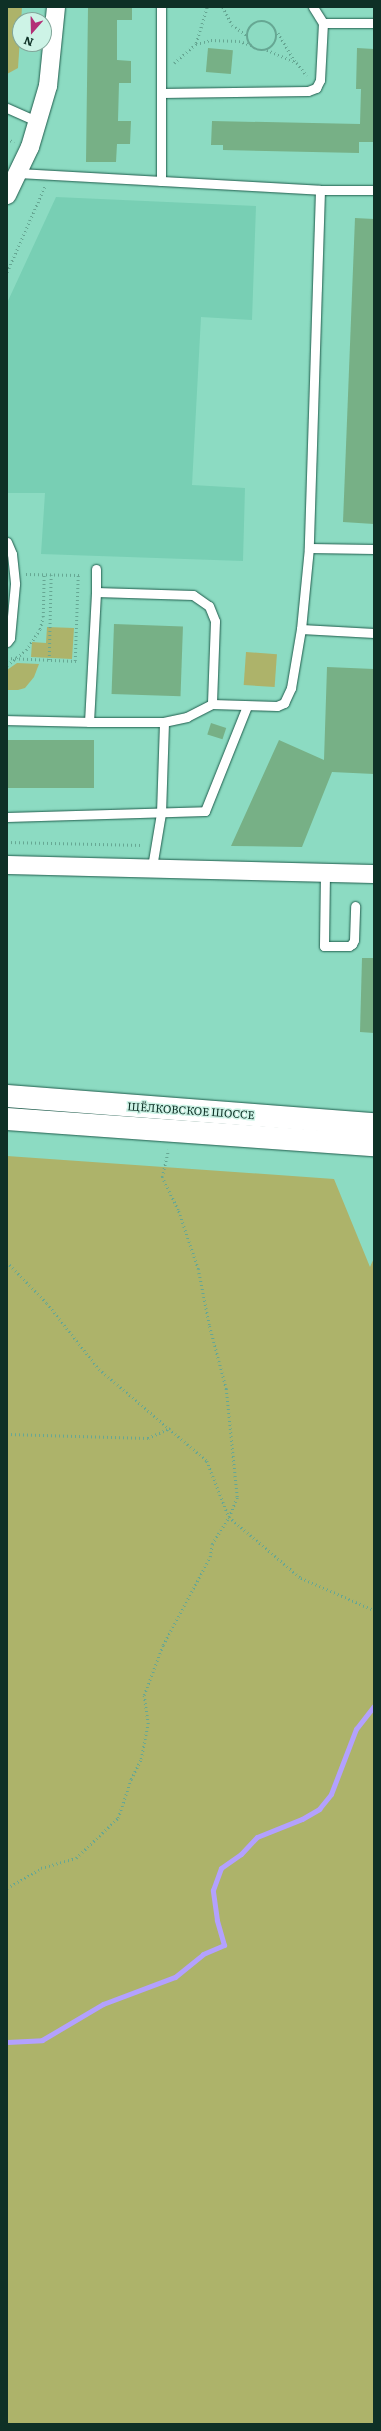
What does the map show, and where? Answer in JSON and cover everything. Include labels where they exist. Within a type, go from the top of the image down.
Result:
[{"type":"main road","name":"ЩЁЛКОВСКОЕ ШОССЕ","points":[[7,1096],[374,1124]]},
{"type":"main road","name":"ЩЁЛКОВСКОЕ ШОССЕ","points":[[7,1119],[172,1132],[374,1145]]},
{"type":"street","points":[[7,194],[30,147],[48,86],[56,7]]},
{"type":"street","points":[[7,865],[152,867],[374,874]]},
{"type":"lane","points":[[161,7],[161,181]]},
{"type":"lane","points":[[161,93],[308,91],[316,88],[320,80],[323,23],[313,7]]},
{"type":"lane","points":[[323,23],[374,23]]},
{"type":"lane","points":[[7,108],[38,122]]},
{"type":"lane","points":[[18,172],[320,190],[374,190]]},
{"type":"lane","points":[[7,720],[164,722],[187,717],[212,704],[277,706],[284,703],[291,688],[301,629],[309,548],[320,190]]},
{"type":"lane","points":[[7,542],[12,554],[14,574],[10,638],[7,642]]},
{"type":"lane","points":[[309,548],[374,550]]},
{"type":"lane","points":[[89,722],[96,572]]},
{"type":"lane","points":[[96,592],[193,595],[209,606],[215,621],[212,704]]},
{"type":"lane","points":[[301,629],[374,633]]},
{"type":"lane","points":[[7,817],[161,814],[205,811],[247,706]]},
{"type":"lane","points":[[152,867],[161,814],[164,722]]},
{"type":"lane","points":[[325,873],[324,946],[349,946],[352,944],[354,940],[356,906]]},
{"type":"path","points":[[196,44],[207,7]]},
{"type":"path","points":[[224,7],[232,25],[247,34],[251,45]]},
{"type":"path","points":[[247,34],[252,24],[263,21],[273,26],[297,63],[316,88]]},
{"type":"path","points":[[161,73],[196,44],[211,40],[226,39],[251,45],[261,51],[267,50],[276,42],[276,31]]},
{"type":"path","points":[[267,50],[297,63]]},
{"type":"path","points":[[7,272],[50,175]]},
{"type":"path","points":[[14,574],[78,575],[96,572]]},
{"type":"path","points":[[7,665],[17,659],[36,638],[40,629],[43,617],[44,574]]},
{"type":"path","points":[[49,660],[51,575]]},
{"type":"path","points":[[75,661],[78,575]]},
{"type":"path","points":[[7,658],[92,662]]},
{"type":"path","points":[[7,1888],[41,1868],[76,1858],[118,1818],[131,1779],[141,1759],[148,1724],[144,1695],[163,1645],[210,1557],[212,1544],[229,1517],[237,1496],[226,1389],[209,1325],[198,1270],[178,1210],[162,1177],[172,1132]]},
{"type":"path","points":[[7,1262],[47,1303],[99,1369],[207,1461],[229,1517],[301,1578],[374,1610]]},
{"type":"path","points":[[7,1434],[148,1438],[170,1428]]},
{"type":"shaded area","points":[[7,7],[22,7],[22,12],[12,12],[12,52],[19,52],[18,68],[7,74]]},
{"type":"shaded area","points":[[56,197],[256,206],[252,320],[201,317],[192,485],[245,488],[243,561],[41,554],[45,493],[7,493],[7,303]]},
{"type":"shaded area","points":[[47,627],[74,628],[72,659],[31,657],[32,642],[46,643]]},
{"type":"shaded area","points":[[246,652],[277,654],[275,687],[244,685]]},
{"type":"shaded area","points":[[17,663],[39,664],[34,677],[25,688],[18,690],[7,690],[7,670]]},
{"type":"shaded area","points":[[7,1156],[334,1179],[370,1267],[374,1258],[374,2424],[7,2424]]},
{"type":"building","points":[[88,7],[132,7],[132,20],[117,20],[117,60],[131,61],[131,83],[119,83],[118,121],[131,121],[130,144],[117,144],[116,162],[86,162]]},
{"type":"building","points":[[208,48],[233,50],[231,74],[206,72]]},
{"type":"building","points":[[357,48],[374,49],[374,142],[359,142],[359,153],[223,150],[223,145],[211,145],[212,121],[360,124],[361,89],[356,89]]},
{"type":"building","points":[[355,218],[374,219],[374,524],[343,522]]},
{"type":"building","points":[[114,624],[183,626],[181,696],[112,694]]},
{"type":"building","points":[[327,667],[374,669],[374,774],[332,772],[302,847],[231,846],[279,740],[324,760]]},
{"type":"building","points":[[211,723],[226,728],[223,739],[207,734]]},
{"type":"building","points":[[7,740],[94,740],[94,788],[7,788]]},
{"type":"building","points":[[362,958],[374,958],[374,1033],[360,1032]]},
{"type":"waterway","points":[[7,2042],[42,2040],[103,2004],[175,1977],[203,1954],[224,1945],[217,1920],[213,1890],[221,1868],[241,1854],[257,1837],[302,1819],[319,1809],[331,1794],[356,1729],[374,1706]]}]
